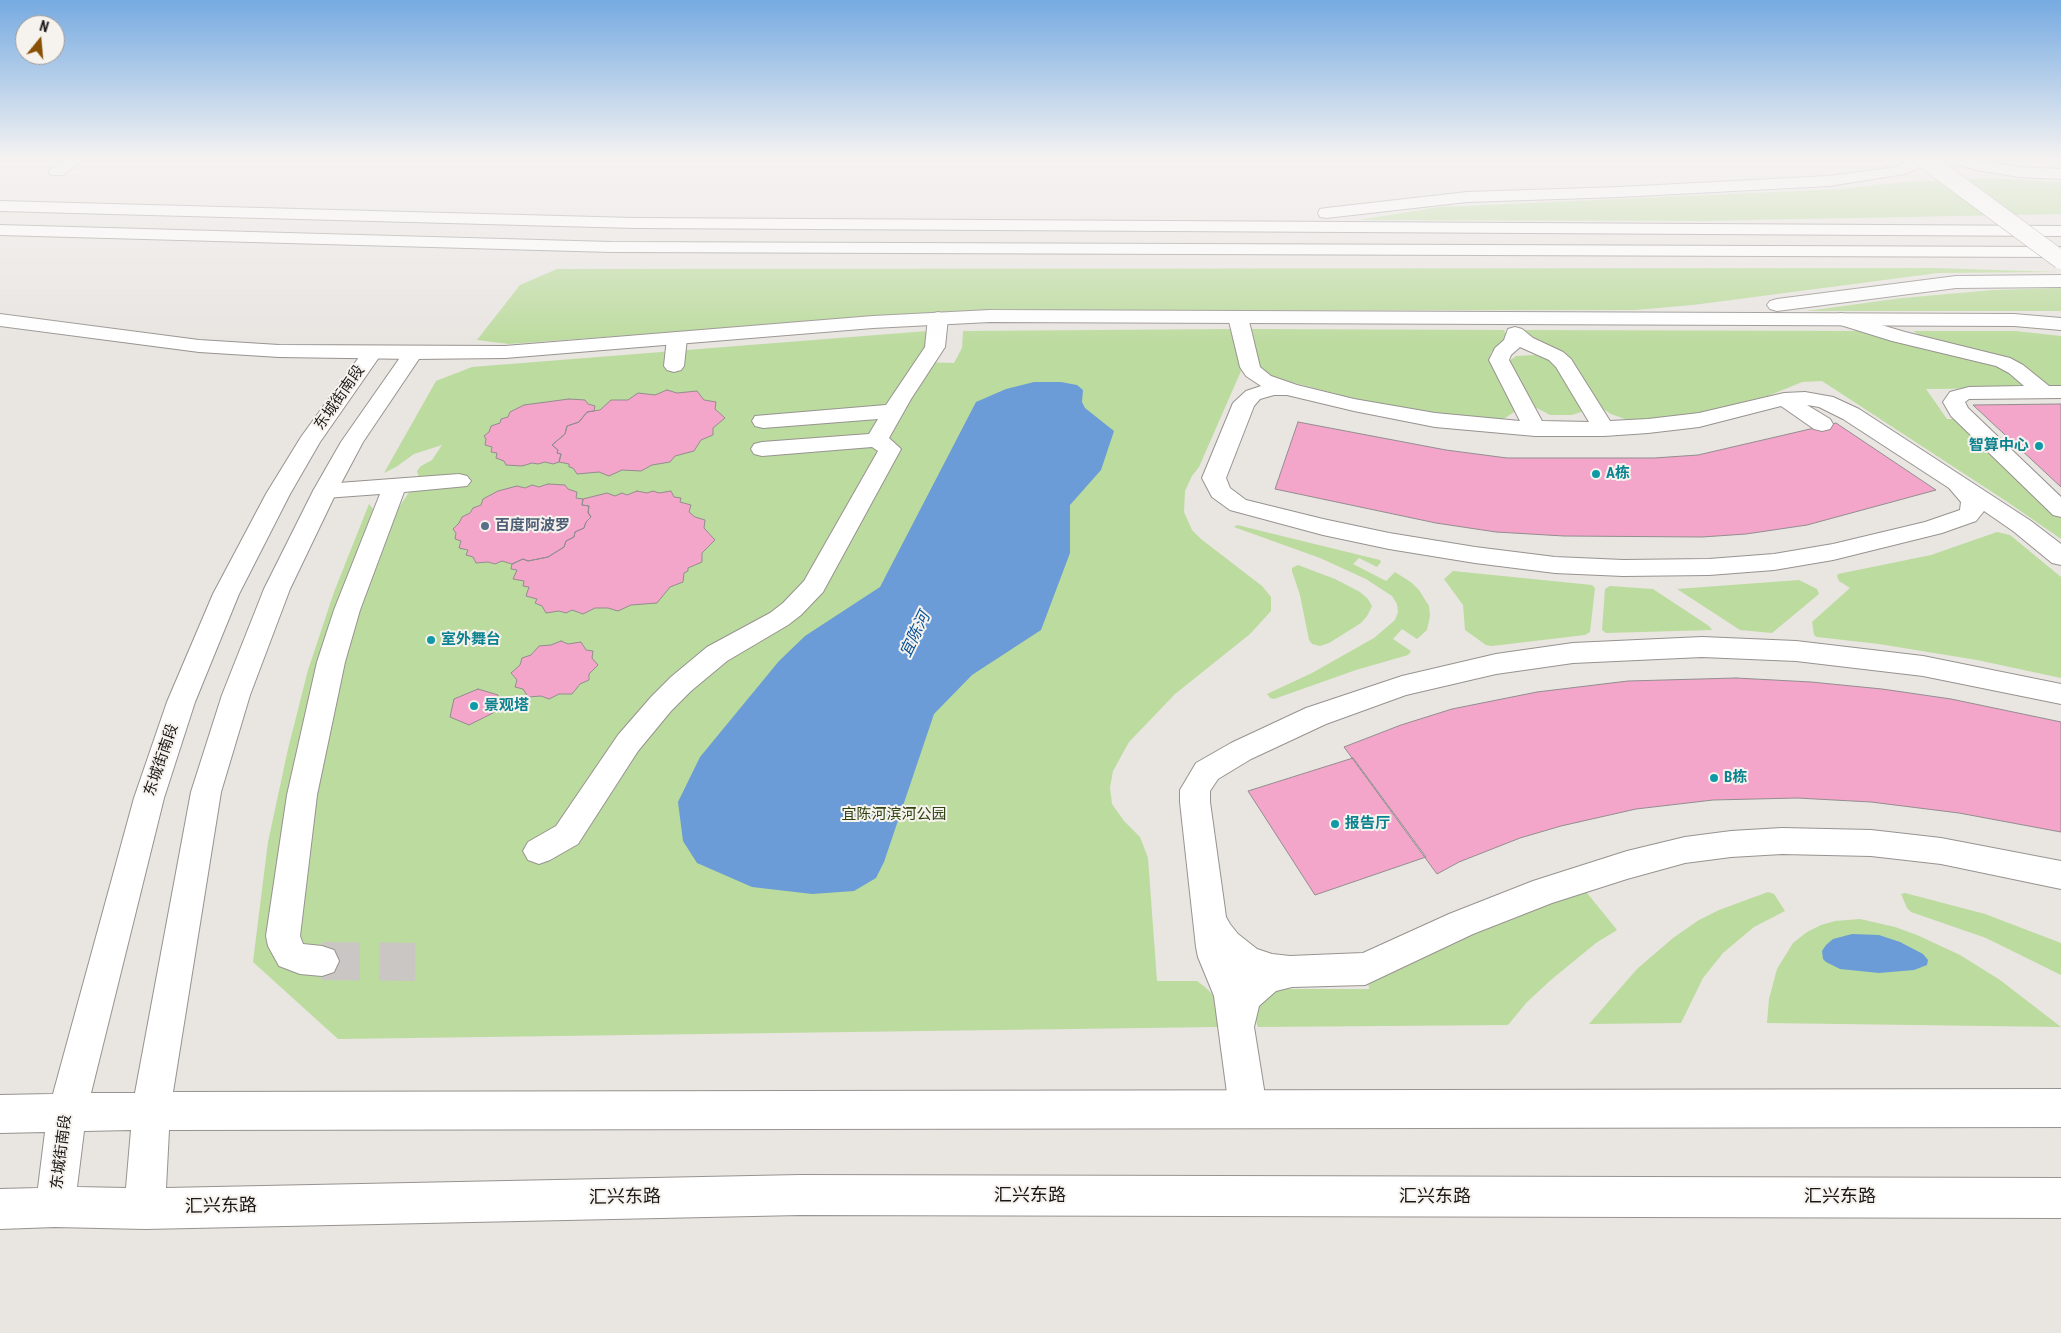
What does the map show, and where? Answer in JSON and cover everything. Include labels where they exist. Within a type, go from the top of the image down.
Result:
[{"type":"main road","points":[[567,221],[2061,231]]},
{"type":"main road","points":[[1182,226],[1247,221]]},
{"type":"main road","points":[[1860,230],[1974,221]]},
{"type":"main road","points":[[2008,221],[2061,260]]},
{"type":"main road","points":[[2032,221],[2061,242]]},
{"type":"main road","points":[[0,230],[611,247],[2061,252]]},
{"type":"main road","points":[[1962,252],[2061,260]]},
{"type":"main road","points":[[1669,318],[1956,282],[2061,281]]},
{"type":"main road","points":[[0,320],[199,346],[279,351],[372,353],[505,352],[938,318],[1031,316],[1238,317],[1510,326],[1669,318],[2014,320],[2061,324]]},
{"type":"main road","points":[[1238,317],[1252,380],[1215,473],[1216,488],[1224,497],[1245,508],[1315,525],[1450,552],[1527,562],[1594,567],[1709,567],[1774,562],[1833,552],[1918,532],[1959,519],[1968,516],[1973,506],[1971,497],[1958,484]]},
{"type":"main road","points":[[877,440],[893,411],[935,347],[938,318]]},
{"type":"main road","points":[[1841,319],[1898,337],[2003,362],[2053,393]]},
{"type":"main road","points":[[1510,326],[1514,342],[1502,352],[1499,360],[1535,429]]},
{"type":"main road","points":[[1510,326],[1526,342],[1556,356],[1564,363],[1604,429]]},
{"type":"main road","points":[[674,366],[677,338]]},
{"type":"main road","name":"东城街南段","points":[[56,1207],[67,1113],[149,798],[181,702],[226,594],[278,494],[309,442],[372,353]]},
{"type":"main road","points":[[145,1209],[151,1111],[206,792],[236,695],[277,589],[324,491],[352,442],[413,353]]},
{"type":"main road","points":[[1250,367],[1257,376],[1264,380],[1297,391],[1398,414],[1483,426],[1535,429],[1604,429],[1648,426],[1700,420],[1784,399],[1815,399],[1844,409],[2040,539],[2061,556]]},
{"type":"main road","points":[[1244,403],[1253,395],[1264,391],[1297,391]]},
{"type":"main road","points":[[2053,393],[1962,394],[1954,399],[1954,402],[1959,411],[2061,510]]},
{"type":"main road","points":[[1784,399],[1822,424]]},
{"type":"main road","points":[[763,421],[893,411]]},
{"type":"main road","points":[[539,851],[567,835],[628,743],[661,704],[681,684],[717,654],[779,619],[792,609],[814,586],[890,449],[877,440],[762,449]]},
{"type":"main road","points":[[324,491],[459,481]]},
{"type":"main road","points":[[322,961],[300,959],[291,955],[285,946],[283,936],[300,804],[331,662],[356,585],[395,486]]},
{"type":"main road","points":[[1959,519],[1990,520],[2013,526],[2040,539]]},
{"type":"main road","points":[[1248,1108],[1238,1027],[1232,996],[1215,957],[1195,790],[1207,771],[1220,762],[1267,738],[1316,716],[1370,696],[1419,682],[1496,664],[1573,653],[1655,648],[1725,647],[1796,651],[1889,661],[1966,674],[2061,694]]},
{"type":"main road","points":[[1209,918],[1226,945],[1246,961],[1272,970],[1365,969],[1461,924],[1545,891],[1652,858],[1685,850],[1722,845],[1782,841],[1871,843],[1941,851],[2061,876]]},
{"type":"main road","points":[[1238,1027],[1240,1010],[1246,996],[1253,987],[1266,978],[1292,971]]},
{"type":"main road","points":[[0,1114],[151,1111],[2061,1108]]},
{"type":"main road","name":"汇兴东路","points":[[0,1209],[56,1207],[145,1209],[800,1195],[2061,1198]]},
{"type":"green space","points":[[1934,268],[2058,272],[1938,273],[1693,305],[1635,310],[960,311],[509,344],[477,340],[520,285],[557,269]]},
{"type":"green space","points":[[2061,288],[2061,311],[1806,311],[1902,298],[1993,290]]},
{"type":"green space","name":"宜陈河滨河公园","points":[[1231,329],[1241,371],[1199,467],[1192,476],[1185,491],[1184,512],[1192,530],[1201,539],[1262,586],[1271,597],[1271,611],[1250,634],[1175,694],[1129,742],[1113,771],[1110,788],[1112,804],[1124,821],[1140,837],[1148,858],[1157,981],[1197,981],[1205,987],[1213,995],[1218,1005],[1219,1020],[1217,1027],[338,1039],[253,962],[268,842],[288,749],[308,670],[334,592],[369,504],[373,509],[372,513],[345,585],[419,478],[417,471],[421,466],[432,460],[442,445],[414,454],[384,473],[436,381],[472,367],[927,331],[926,347],[916,362],[954,363],[962,348],[963,331]]},
{"type":"green space","points":[[1251,329],[1504,330],[1507,340],[1491,352],[1489,358],[1514,407],[1514,412],[1502,420],[1438,414],[1367,402],[1276,378],[1261,369]]},
{"type":"green space","points":[[1523,330],[1863,331],[2004,368],[2029,388],[1926,389],[1947,419],[1959,419],[2061,517],[2061,539],[1822,381],[1802,382],[1768,396],[1699,413],[1649,419],[1625,419],[1611,414],[1600,407],[1567,355],[1534,341]]},
{"type":"green space","points":[[1913,331],[2016,331],[2061,336],[2061,388],[2051,388],[2019,363],[1922,337]]},
{"type":"green space","points":[[1535,355],[1554,362],[1582,409],[1581,412],[1572,415],[1550,415],[1533,406],[1509,361],[1516,356]]},
{"type":"green space","points":[[1237,525],[1380,560],[1381,562],[1377,567],[1359,558],[1353,564],[1386,581],[1395,572],[1412,583],[1429,606],[1430,616],[1427,630],[1417,639],[1402,629],[1393,639],[1411,651],[1408,655],[1356,670],[1274,699],[1270,698],[1267,694],[1312,673],[1374,638],[1395,620],[1398,612],[1397,604],[1392,596],[1366,579],[1320,558],[1234,527]]},
{"type":"green space","points":[[1997,532],[2010,535],[2061,577],[2061,678],[1977,660],[1879,644],[1817,637],[1814,635],[1812,622],[1850,588],[1839,581],[1838,574],[1931,555]]},
{"type":"green space","points":[[1298,565],[1335,579],[1360,592],[1368,599],[1372,606],[1367,616],[1361,623],[1329,643],[1320,646],[1312,644],[1309,640],[1300,595],[1292,571],[1292,568]]},
{"type":"green space","points":[[1453,571],[1592,585],[1595,588],[1590,632],[1585,635],[1492,646],[1486,645],[1465,630],[1463,605],[1444,579]]},
{"type":"green space","points":[[1799,580],[1817,589],[1819,594],[1772,633],[1740,630],[1677,589]]},
{"type":"green space","points":[[1610,586],[1653,589],[1709,626],[1712,630],[1606,633],[1602,630],[1605,589]]},
{"type":"green space","points":[[1583,888],[1617,930],[1596,943],[1552,979],[1527,1002],[1508,1025],[1258,1027],[1254,1016],[1263,995],[1280,989],[1369,989],[1368,980],[1421,953]]},
{"type":"green space","points":[[1768,892],[1774,894],[1785,911],[1754,927],[1723,953],[1703,978],[1681,1023],[1589,1024],[1637,969],[1673,938],[1699,920],[1719,910]]},
{"type":"green space","points":[[1905,893],[1985,914],[2061,943],[2061,975],[1986,938],[1911,912],[1907,908],[1901,894]]},
{"type":"green space","points":[[1860,919],[1895,927],[1960,955],[2000,980],[2061,1027],[1767,1023],[1769,999],[1777,969],[1793,943],[1807,932],[1821,925],[1835,921]]},
{"type":"water","name":"宜陈河","points":[[1034,382],[1061,382],[1077,385],[1083,390],[1082,402],[1085,408],[1114,431],[1101,470],[1070,505],[1070,553],[1041,630],[972,675],[934,714],[884,862],[876,878],[854,891],[812,894],[752,887],[697,863],[683,841],[678,802],[700,757],[779,661],[805,636],[880,587],[976,402],[1006,389]]},
{"type":"water","points":[[1852,934],[1879,935],[1900,942],[1923,954],[1928,960],[1927,965],[1914,970],[1879,973],[1840,969],[1823,959],[1822,951],[1826,945],[1833,939]]},
{"type":"building","points":[[667,390],[677,393],[697,391],[704,400],[716,402],[715,409],[725,418],[713,428],[713,435],[701,440],[694,451],[675,456],[670,462],[652,465],[641,471],[622,470],[609,476],[599,472],[577,474],[573,468],[569,467],[569,464],[559,462],[561,454],[557,453],[558,450],[552,445],[565,434],[567,426],[579,422],[587,412],[600,410],[611,400],[628,400],[638,393],[655,395]]},
{"type":"building","points":[[569,399],[585,400],[588,404],[595,406],[594,411],[587,412],[579,422],[567,426],[565,434],[552,445],[558,450],[557,453],[561,454],[559,462],[553,464],[545,462],[532,463],[522,466],[506,465],[504,461],[496,458],[497,453],[491,452],[492,447],[485,445],[486,439],[484,436],[489,432],[491,426],[500,423],[501,419],[508,417],[510,412],[524,405]]},
{"type":"building","name":"智算中心","points":[[2061,404],[2061,487],[1973,405]]},
{"type":"building","name":"A栋","points":[[1298,422],[1446,450],[1507,458],[1654,458],[1698,455],[1836,423],[1936,490],[1807,525],[1746,534],[1702,537],[1564,536],[1496,532],[1436,523],[1275,489]]},
{"type":"building","points":[[548,484],[565,485],[568,489],[577,492],[576,498],[583,499],[582,505],[589,506],[588,512],[591,517],[586,522],[584,528],[575,532],[574,537],[566,541],[564,547],[548,557],[528,561],[523,559],[512,564],[502,561],[495,564],[488,562],[476,563],[473,557],[466,555],[468,550],[459,548],[461,541],[455,539],[456,533],[453,529],[462,517],[470,513],[473,508],[481,505],[483,499],[498,491],[517,486],[525,488],[532,485],[539,487]]},
{"type":"building","points":[[637,491],[659,493],[671,491],[674,497],[681,498],[680,502],[691,505],[689,512],[695,517],[705,520],[704,528],[715,540],[702,553],[702,562],[688,568],[688,571],[684,573],[683,582],[670,587],[657,603],[631,605],[618,611],[608,608],[595,608],[583,614],[572,610],[566,613],[559,611],[546,613],[542,606],[535,603],[537,599],[526,596],[529,587],[523,586],[524,581],[513,579],[517,570],[511,569],[512,564],[523,559],[528,561],[548,557],[564,547],[566,541],[574,537],[575,532],[584,528],[586,522],[591,517],[588,513],[589,506],[582,505],[583,499],[607,493],[615,496],[622,493],[627,495]]},
{"type":"building","points":[[561,641],[568,644],[581,642],[586,650],[593,651],[592,658],[598,665],[589,674],[589,680],[580,684],[572,694],[559,694],[549,699],[541,696],[528,697],[523,689],[515,687],[517,680],[511,673],[520,665],[522,658],[531,655],[539,646],[551,645]]},
{"type":"building","name":"B栋","points":[[1736,678],[1811,682],[1882,689],[1951,699],[2061,722],[2061,832],[1959,813],[1871,802],[1797,798],[1713,800],[1636,809],[1561,826],[1520,838],[1459,862],[1437,874],[1344,747],[1401,725],[1452,709],[1537,692],[1628,681]]},
{"type":"building","name":"景观塔","points":[[478,689],[498,695],[493,713],[469,725],[450,717],[454,699]]},
{"type":"building","name":"报告厅","points":[[1353,758],[1426,857],[1315,895],[1248,791]]},
{"type":"tunnel","points":[[322,961],[415,962]]},
{"type":"place","name":"智算中心","points":[[2039,446]]},
{"type":"place","name":"A栋","points":[[1596,474]]},
{"type":"place","name":"百度阿波罗","points":[[485,526]]},
{"type":"place","name":"室外舞台","points":[[431,640]]},
{"type":"place","name":"景观塔","points":[[474,706]]},
{"type":"place","name":"B栋","points":[[1714,778]]},
{"type":"place","name":"报告厅","points":[[1335,824]]}]
